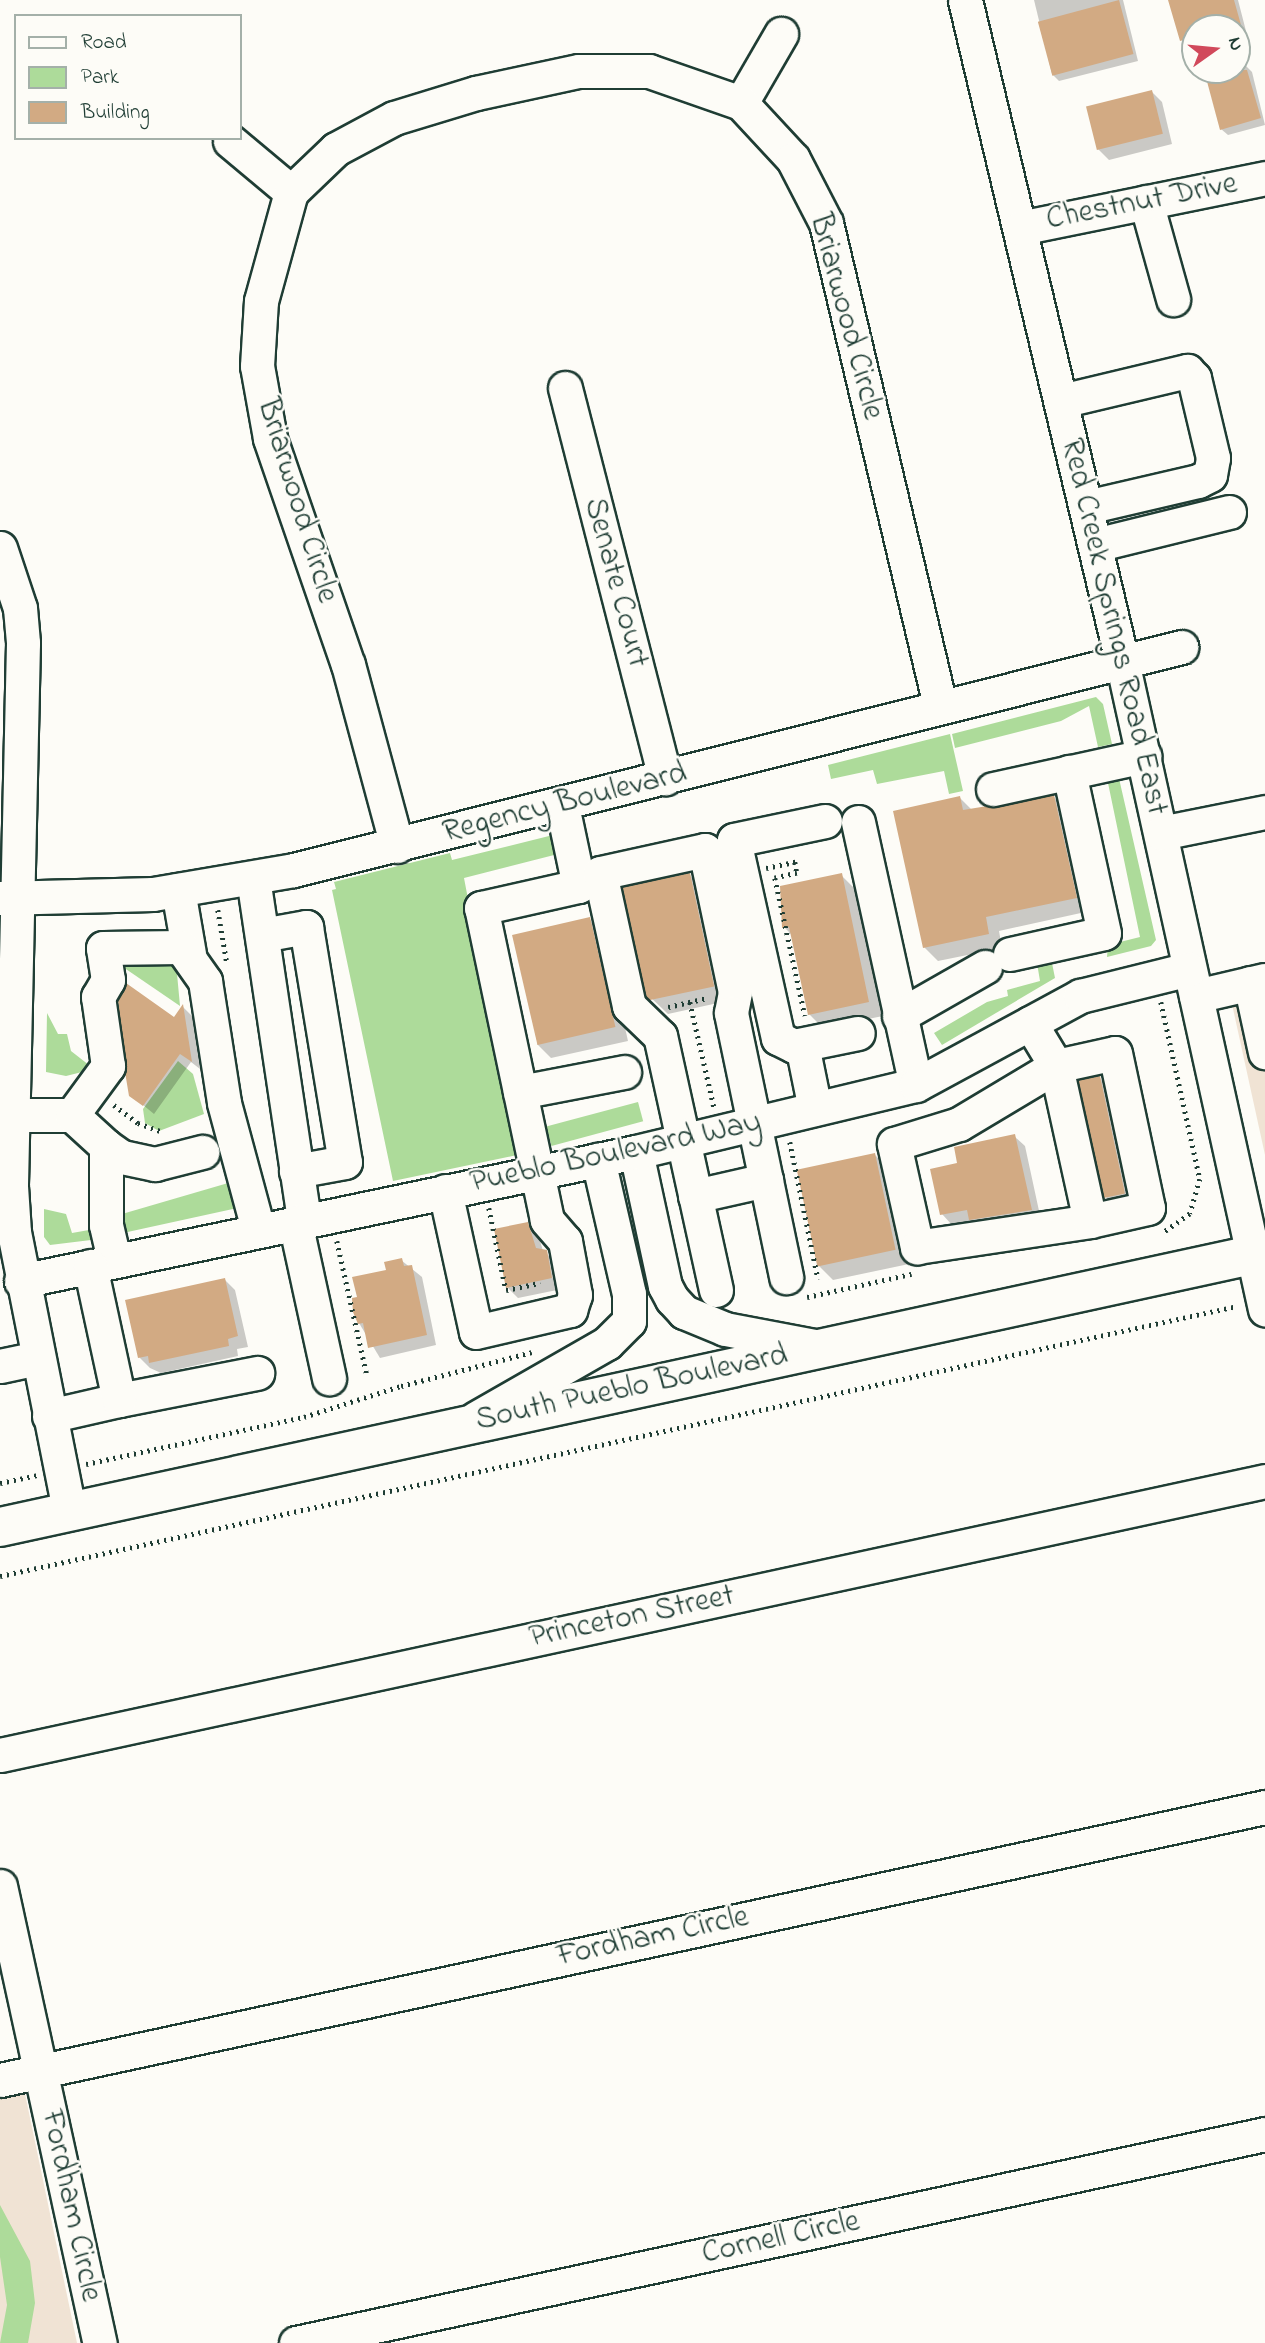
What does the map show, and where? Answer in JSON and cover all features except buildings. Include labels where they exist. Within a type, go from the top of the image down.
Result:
[{"type":"main road","name":"South Pueblo Boulevard","points":[[0,1527],[69,1509],[1259,1254]]},
{"type":"street","name":"Red Creek Springs Road East","points":[[965,0],[1122,661],[1193,982],[1259,1254],[1264,1305]]},
{"type":"street","points":[[741,103],[781,34]]},
{"type":"street","name":"Briarwood Circle","points":[[397,846],[348,665],[270,438],[257,366],[261,302],[291,192],[336,149],[394,118],[476,93],[579,71],[649,71],[741,103],[793,159],[826,222],[940,708]]},
{"type":"street","points":[[230,141],[291,192]]},
{"type":"street","name":"Chestnut Drive","points":[[1020,228],[1265,178]]},
{"type":"street","points":[[1146,202],[1172,299]]},
{"type":"street","points":[[1060,401],[1164,373],[1187,371],[1194,378],[1213,457],[1210,475],[1086,507]]},
{"type":"street","name":"Senate Court","points":[[565,388],[666,778]]},
{"type":"street","points":[[1095,545],[1229,512]]},
{"type":"street","points":[[0,548],[20,608],[23,643],[9,898],[13,1115],[6,1187],[16,1301],[37,1359],[69,1509]]},
{"type":"street","name":"Regency Boulevard","points":[[9,898],[180,902],[255,890],[397,846],[1181,647]]},
{"type":"street","points":[[993,789],[1144,756]]},
{"type":"street","points":[[899,1016],[998,960],[1104,933],[1069,772]]},
{"type":"street","points":[[445,1191],[476,1332],[564,1313],[574,1305],[565,1241],[547,1220],[481,908],[579,886],[562,804]]},
{"type":"street","points":[[1161,833],[1265,812]]},
{"type":"street","points":[[825,821],[734,840],[774,1030],[785,1045],[802,1045],[858,1033]]},
{"type":"street","points":[[858,822],[899,1016],[906,1141]]},
{"type":"street","points":[[716,1290],[660,1036],[633,1015],[600,873],[705,850],[735,992],[731,1013],[786,1277]]},
{"type":"street","points":[[255,890],[296,1171],[299,1221],[329,1378]]},
{"type":"street","points":[[180,902],[189,954]]},
{"type":"street","points":[[262,935],[306,928],[345,1162],[296,1171]]},
{"type":"street","points":[[1086,937],[1096,989]]},
{"type":"street","points":[[72,1115],[108,1066],[98,997],[108,980],[103,948],[167,945],[181,947],[189,954],[205,981],[225,1103],[258,1229]]},
{"type":"street","name":"Pueblo Boulevard Way","points":[[16,1301],[102,1264],[258,1229],[636,1152],[905,1088],[1096,989],[1193,982],[1258,982]]},
{"type":"street","points":[[1258,982],[1265,1052]]},
{"type":"street","points":[[1030,1023],[1056,1066],[1090,1221]]},
{"type":"street","points":[[802,1045],[815,1109]]},
{"type":"street","points":[[1115,1053],[1148,1208],[1090,1221],[917,1247],[894,1144],[959,1124],[1056,1066],[1115,1053]]},
{"type":"street","points":[[520,1092],[624,1072]]},
{"type":"street","points":[[13,1115],[72,1115],[106,1146],[138,1163],[155,1164],[202,1152]]},
{"type":"street","points":[[106,1146],[106,1225],[102,1264],[120,1400]]},
{"type":"street","points":[[636,1152],[665,1286],[684,1312],[725,1329],[825,1348]]},
{"type":"street","points":[[466,1424],[607,1343],[629,1321],[629,1294],[598,1160]]},
{"type":"street","points":[[695,1195],[766,1180]]},
{"type":"street","points":[[0,1366],[37,1359]]},
{"type":"street","points":[[49,1416],[257,1373]]},
{"type":"street","name":"Princeton Street","points":[[0,1755],[1265,1481]]},
{"type":"street","name":"Fordham Circle","points":[[41,2069],[1265,1807]]},
{"type":"street","name":"Fordham Circle","points":[[0,1886],[100,2343]]},
{"type":"street","points":[[0,2080],[41,2069]]},
{"type":"street","name":"Cornell Circle","points":[[296,2343],[1265,2134]]},
{"type":"path","points":[[741,873],[795,862],[797,873],[775,878]]},
{"type":"path","points":[[773,866],[806,1018],[816,1015]]},
{"type":"path","points":[[180,902],[255,890]]},
{"type":"path","points":[[633,1015],[735,992]]},
{"type":"path","points":[[690,1002],[714,1110]]},
{"type":"path","points":[[92,1088],[138,1123],[170,1132]]},
{"type":"path","points":[[488,1204],[506,1290],[540,1283]]},
{"type":"path","points":[[337,1236],[367,1375]]},
{"type":"path","points":[[0,1576],[1264,1305]]},
{"type":"shaded area","points":[[1265,967],[1265,1155],[1230,995]]},
{"type":"shaded area","points":[[24,2089],[77,2343],[0,2343],[0,2095]]},
{"type":"green space","points":[[1096,697],[1103,704],[1112,744],[1098,747],[1089,706],[1061,721],[955,748],[952,734]]},
{"type":"green space","points":[[950,734],[963,791],[949,794],[944,771],[877,784],[873,770],[831,779],[828,765]]},
{"type":"green space","points":[[1118,774],[1156,940],[1151,946],[1107,957],[1108,945],[1140,937],[1108,783],[1088,784]]},
{"type":"green space","points":[[553,835],[558,854],[464,878],[517,1155],[393,1181],[332,890],[336,889],[334,882],[450,853],[452,860]]},
{"type":"green space","points":[[1051,958],[1055,978],[942,1045],[934,1033],[987,1002],[1008,996],[1007,990],[1040,981],[1037,963]]},
{"type":"green space","points":[[119,961],[176,963],[180,1006],[120,965]]},
{"type":"green space","points":[[47,1013],[58,1034],[67,1034],[71,1051],[94,1069],[66,1076],[46,1072]]},
{"type":"green space","points":[[178,1061],[193,1074],[204,1114],[159,1131],[145,1123],[143,1109]]},
{"type":"green space","points":[[638,1102],[643,1121],[551,1146],[546,1127]]},
{"type":"green space","points":[[235,1181],[242,1207],[123,1233],[122,1214]]},
{"type":"green space","points":[[44,1209],[66,1214],[72,1233],[89,1230],[91,1240],[50,1245],[44,1237]]},
{"type":"green space","points":[[0,2205],[30,2261],[35,2303],[28,2343],[0,2343],[7,2305],[0,2257]]}]
